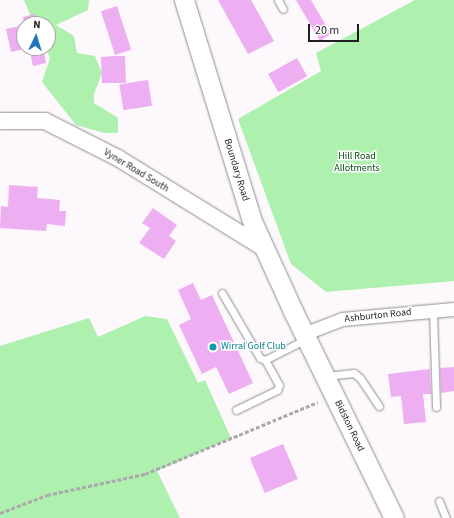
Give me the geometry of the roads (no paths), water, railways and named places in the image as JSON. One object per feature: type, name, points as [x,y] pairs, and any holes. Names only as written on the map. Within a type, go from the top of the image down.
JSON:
[{"type":"main road","name":"Boundary Road","points":[[184,0],[252,221],[305,336]]},
{"type":"main road","name":"Bidston Road","points":[[305,336],[394,518]]},
{"type":"street","name":"Vyner Road South","points":[[0,121],[45,121],[118,158],[264,248]]},
{"type":"street","name":"Ashburton Road","points":[[305,336],[342,319],[454,309]]},
{"type":"lane","points":[[278,0],[284,9]]},
{"type":"lane","points":[[222,293],[260,358],[265,360],[279,385],[277,390],[236,410]]},
{"type":"lane","points":[[433,311],[436,407]]},
{"type":"lane","points":[[265,360],[305,336]]},
{"type":"lane","points":[[324,376],[354,373],[360,378],[379,406]]},
{"type":"lane","points":[[439,501],[446,518]]},
{"type":"place","name":"Wirral Golf Club","points":[[213,347]]},
{"type":"park label","name":"Hill Road Allotments","points":[[357,162]]}]
